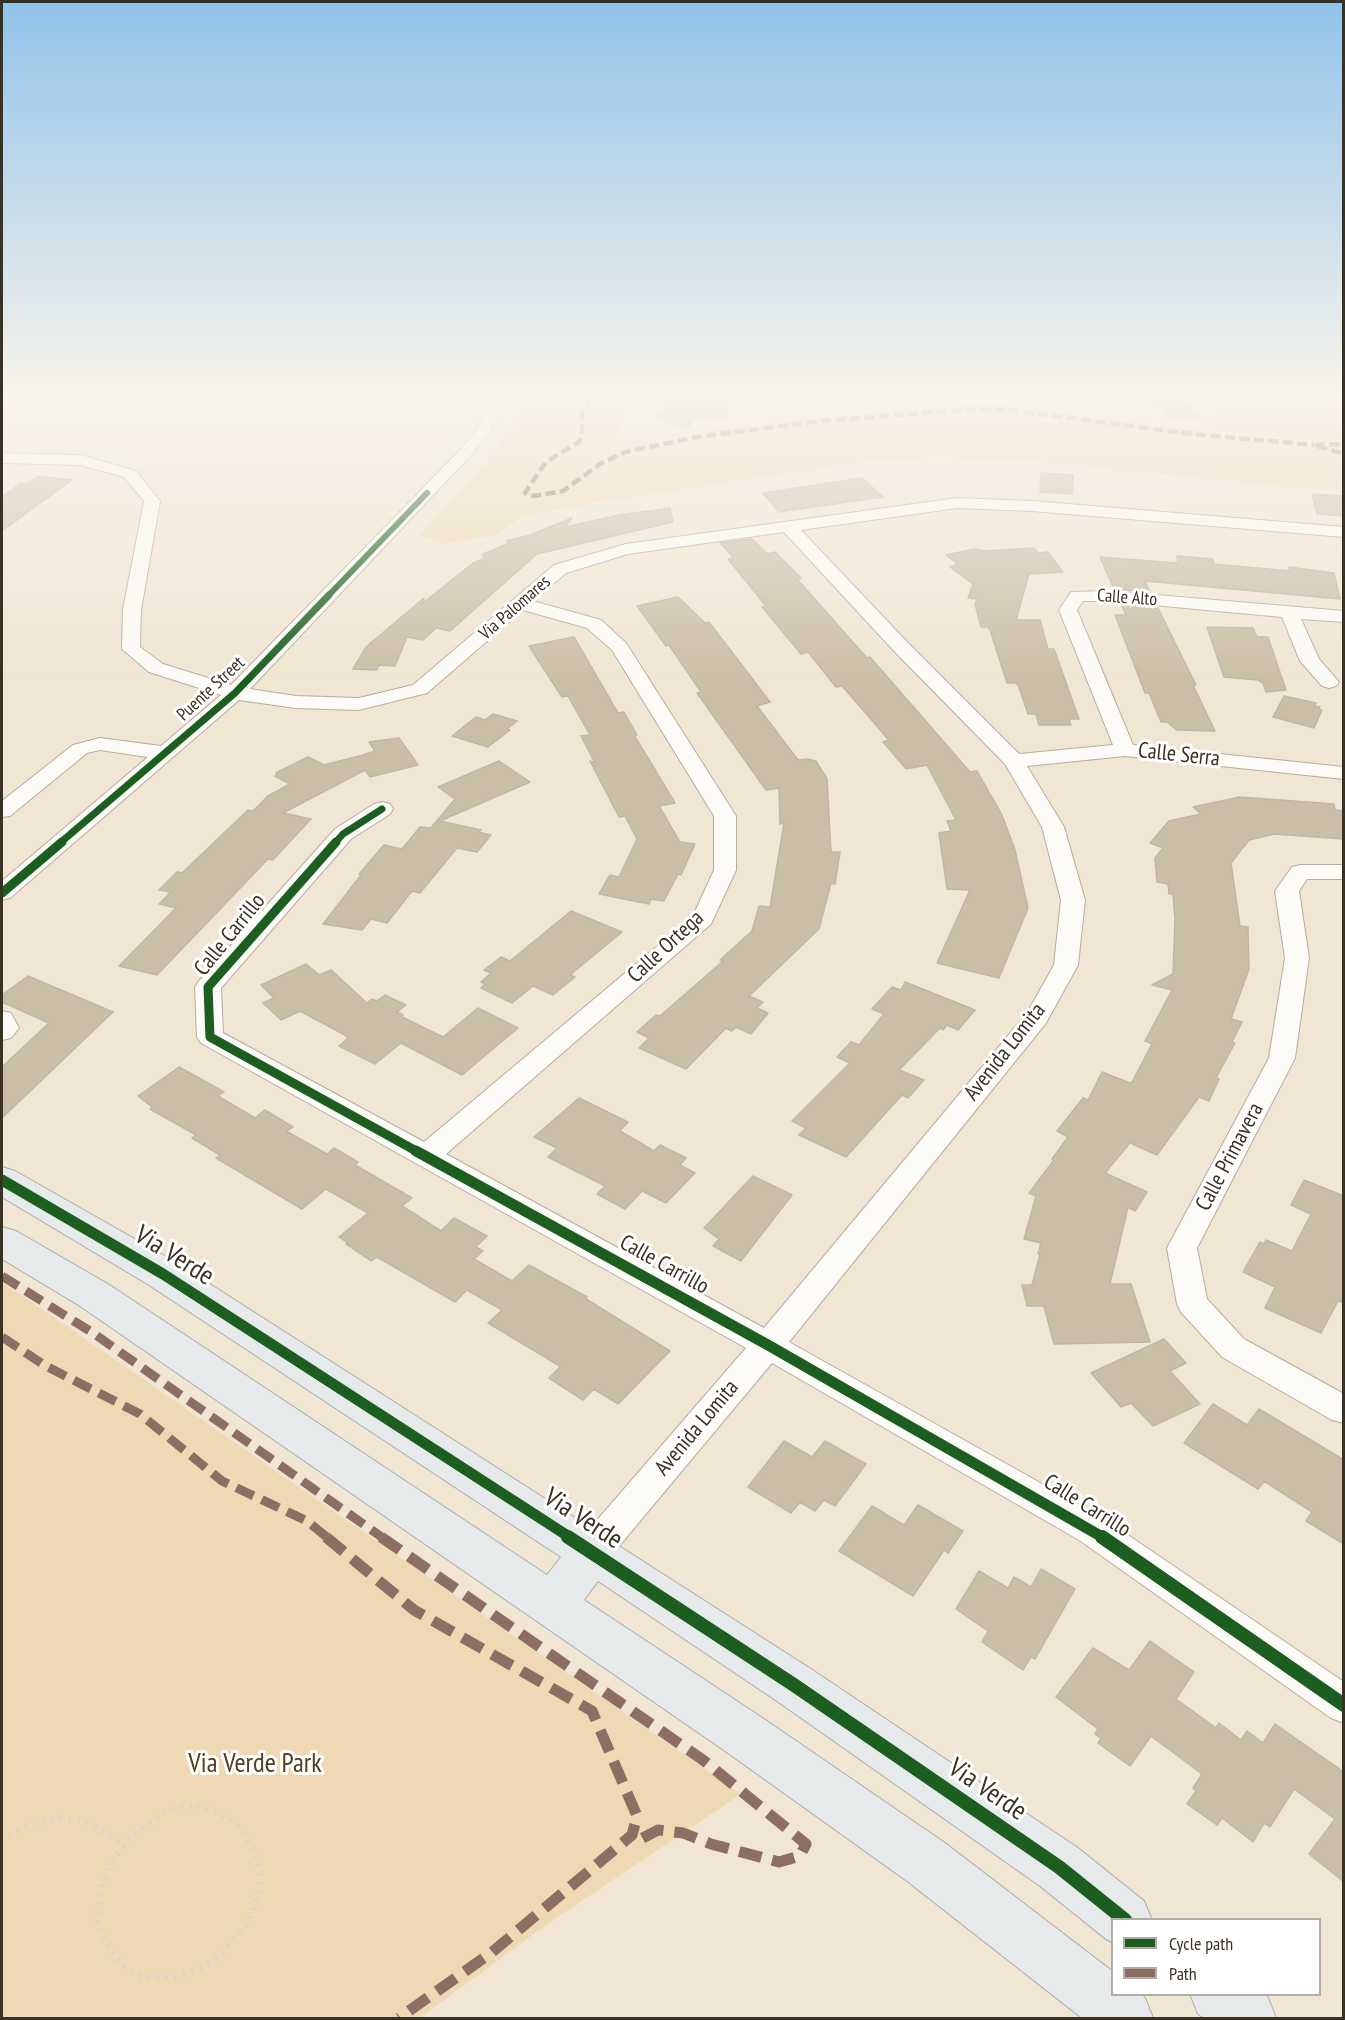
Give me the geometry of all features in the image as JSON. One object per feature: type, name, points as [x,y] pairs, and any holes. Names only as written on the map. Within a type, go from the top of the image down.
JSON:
[{"type":"main road","name":"Via Verde","points":[[2,1180],[163,1274],[794,1685],[1059,1867],[1123,1918]]},
{"type":"main road","points":[[2,1241],[94,1295],[553,1604],[926,1862],[1100,1996],[1125,2019]]},
{"type":"main road","points":[[553,1604],[592,1552]]},
{"type":"main road","points":[[1219,1996],[1248,2019]]},
{"type":"street","name":"Via Palomares","points":[[145,492],[152,501],[132,610],[131,649],[156,668],[235,693],[296,702],[359,704],[420,689],[560,570],[626,549],[957,503],[1032,506],[1344,532]]},
{"type":"street","name":"Puente Street","points":[[2,893],[235,693],[427,492]]},
{"type":"street","name":"Avenida Lomita","points":[[592,1552],[768,1345],[1037,1017],[1066,965],[1073,900],[1053,827],[1014,761],[901,647],[789,527]]},
{"type":"street","name":"Calle Alto","points":[[1125,750],[1068,610],[1077,596],[1110,596],[1344,617]]},
{"type":"street","name":"Calle Ortega","points":[[426,1156],[703,919],[725,870],[725,816],[619,647],[594,624],[522,604]]},
{"type":"street","points":[[1289,612],[1310,661],[1329,682]]},
{"type":"street","points":[[2,811],[81,749],[100,744],[165,753]]},
{"type":"street","name":"Calle Serra","points":[[1014,761],[1125,750],[1344,773]]},
{"type":"street","name":"Calle Carrillo","points":[[382,809],[343,834],[208,987],[210,1037],[768,1345],[1091,1529],[1344,1705]]},
{"type":"street","points":[[2,866],[24,873]]},
{"type":"street","name":"Calle Primavera","points":[[1344,872],[1300,872],[1287,891],[1298,958],[1282,1058],[1182,1248],[1192,1304],[1233,1347],[1344,1410]]},
{"type":"street","points":[[2,1019],[6,1028],[2,1032]]},
{"type":"path","points":[[197,1806],[214,1811],[239,1827],[258,1860],[261,1881],[247,1924],[218,1958],[197,1970],[173,1978],[138,1976],[116,1959],[106,1944],[97,1918],[102,1885],[116,1855],[124,1845],[144,1825],[167,1811],[180,1807],[197,1806]]},
{"type":"path","points":[[2,1842],[27,1826],[60,1818],[85,1821],[124,1845]]},
{"type":"green space","points":[[459,492],[662,492],[522,516],[496,535],[444,544],[419,535]]},
{"type":"green space","name":"Via Verde Park","points":[[2,1282],[741,1794],[543,1927],[420,2018],[2,2018]]},
{"type":"building","points":[[8,492],[55,492],[2,531],[2,497]]},
{"type":"building","points":[[878,492],[883,497],[779,512],[763,493]]},
{"type":"building","points":[[1044,492],[1072,492],[1072,494]]},
{"type":"building","points":[[1312,494],[1344,496],[1344,516],[1317,514]]},
{"type":"building","points":[[670,508],[673,522],[537,554],[450,631],[436,628],[423,640],[407,637],[395,666],[379,665],[377,670],[353,669],[366,647],[424,598],[422,604],[473,563],[484,559],[483,554],[510,543],[506,541],[530,535],[572,518],[565,527],[619,515]]},
{"type":"building","points":[[752,539],[767,554],[775,552],[801,578],[797,579],[867,658],[870,657],[970,772],[977,771],[1002,815],[1015,850],[1028,908],[999,978],[937,963],[970,890],[947,889],[939,833],[951,831],[947,821],[956,820],[927,765],[906,769],[883,742],[889,740],[842,686],[836,687],[808,652],[801,654],[762,607],[766,606],[728,559],[734,558],[720,543]]},
{"type":"building","points":[[1034,548],[1038,553],[1048,552],[1063,572],[1029,574],[1016,620],[1040,620],[1048,649],[1054,649],[1079,719],[1069,719],[1071,725],[1039,725],[1036,714],[1028,714],[1019,687],[1016,683],[1007,683],[990,630],[988,627],[981,627],[975,604],[977,599],[968,598],[973,584],[950,567],[958,564],[946,555],[974,549],[985,551]]},
{"type":"building","points":[[1177,556],[1213,559],[1214,564],[1290,571],[1289,567],[1334,573],[1340,599],[1145,581],[1150,592],[1114,589],[1100,557],[1176,563],[1178,562]]},
{"type":"building","points":[[678,597],[705,623],[709,622],[770,702],[757,706],[798,760],[816,761],[827,779],[831,852],[840,852],[835,884],[831,883],[819,929],[749,996],[763,1002],[757,1008],[768,1013],[751,1034],[736,1027],[732,1031],[726,1028],[686,1069],[639,1048],[649,1038],[637,1032],[656,1015],[660,1016],[723,961],[720,960],[752,931],[759,906],[770,907],[784,823],[780,824],[779,788],[766,790],[697,693],[701,692],[669,645],[666,646],[637,606]]},
{"type":"building","points":[[1121,604],[1158,608],[1196,685],[1193,685],[1215,731],[1177,730],[1167,722],[1161,722],[1149,693],[1145,693],[1115,615],[1126,615]]},
{"type":"building","points":[[1207,627],[1253,628],[1257,637],[1268,637],[1286,690],[1266,692],[1263,683],[1258,680],[1224,677]]},
{"type":"building","points":[[574,637],[618,713],[624,712],[637,735],[634,735],[675,803],[659,806],[680,842],[695,844],[681,875],[678,874],[664,901],[651,899],[649,904],[599,894],[610,875],[619,877],[637,839],[625,816],[619,817],[590,761],[595,763],[581,736],[590,735],[568,696],[562,697],[529,646]]},
{"type":"building","points":[[1284,696],[1316,703],[1314,706],[1320,707],[1319,710],[1322,710],[1314,728],[1273,717]]},
{"type":"building","points":[[493,714],[517,721],[507,729],[510,730],[488,747],[452,736],[476,717],[485,720]]},
{"type":"building","points":[[399,738],[418,765],[370,777],[365,770],[283,813],[311,819],[273,860],[268,859],[157,975],[119,966],[176,908],[159,904],[171,892],[159,890],[177,872],[182,873],[248,810],[253,811],[268,796],[290,784],[275,776],[276,773],[308,757],[324,765],[375,751],[369,742]]},
{"type":"building","points":[[499,761],[530,782],[440,821],[481,830],[478,832],[491,835],[477,852],[457,848],[420,893],[412,891],[387,923],[371,919],[362,930],[323,924],[361,875],[359,874],[384,845],[402,849],[420,827],[431,828],[455,799],[438,787]]},
{"type":"building","points":[[1240,797],[1334,804],[1335,810],[1344,811],[1344,839],[1274,834],[1249,840],[1231,863],[1240,926],[1248,927],[1249,969],[1231,1019],[1242,1022],[1232,1042],[1235,1043],[1216,1078],[1219,1079],[1209,1101],[1199,1097],[1157,1155],[1130,1143],[1105,1173],[1147,1192],[1135,1211],[1128,1207],[1110,1284],[1131,1284],[1150,1342],[1054,1344],[1044,1306],[1027,1306],[1022,1285],[1032,1285],[1041,1243],[1024,1239],[1036,1196],[1029,1193],[1068,1137],[1057,1131],[1083,1098],[1088,1100],[1102,1072],[1132,1082],[1152,1044],[1145,1041],[1172,990],[1152,985],[1173,974],[1175,920],[1173,894],[1169,894],[1168,884],[1157,882],[1155,858],[1163,848],[1150,843],[1169,821],[1201,814],[1193,807]]},
{"type":"building","points":[[571,911],[622,932],[570,975],[575,977],[553,995],[533,986],[512,1003],[481,988],[485,984],[481,982],[491,973],[484,970],[501,957],[510,961]]},
{"type":"building","points":[[306,964],[319,975],[331,970],[367,1003],[372,999],[377,1001],[385,995],[406,1005],[397,1012],[403,1015],[402,1017],[443,1037],[478,1008],[518,1028],[462,1075],[401,1043],[375,1064],[339,1046],[348,1038],[343,1034],[300,1011],[281,1020],[263,1003],[274,998],[261,985]]},
{"type":"building","points":[[28,976],[113,1012],[2,1118],[2,1067],[49,1023],[2,1002],[2,995]]},
{"type":"building","points":[[905,982],[975,1010],[958,1030],[947,1025],[943,1030],[940,1028],[899,1070],[924,1080],[908,1098],[902,1095],[846,1157],[799,1135],[806,1128],[792,1121],[850,1063],[837,1057],[851,1042],[859,1045],[884,1014],[872,1009],[892,987],[901,990]]},
{"type":"building","points":[[179,1067],[224,1092],[218,1096],[255,1118],[265,1110],[293,1127],[286,1131],[327,1154],[334,1148],[358,1162],[355,1165],[412,1198],[402,1206],[441,1231],[454,1218],[487,1236],[476,1247],[483,1251],[474,1259],[512,1281],[529,1265],[587,1297],[586,1299],[670,1351],[618,1404],[594,1389],[583,1400],[549,1378],[560,1367],[558,1365],[488,1323],[502,1310],[467,1290],[455,1302],[377,1257],[371,1261],[346,1244],[348,1243],[339,1237],[368,1213],[326,1189],[302,1209],[216,1158],[220,1155],[192,1138],[196,1135],[150,1109],[152,1107],[138,1096]]},
{"type":"building","points":[[579,1098],[628,1122],[620,1131],[654,1151],[660,1145],[686,1158],[680,1165],[695,1173],[666,1203],[642,1191],[625,1209],[597,1194],[605,1186],[548,1157],[557,1148],[534,1137]]},
{"type":"building","points":[[753,1176],[792,1195],[741,1261],[713,1246],[719,1239],[704,1228]]},
{"type":"building","points":[[1304,1180],[1344,1196],[1344,1303],[1338,1301],[1321,1333],[1265,1308],[1275,1287],[1243,1272],[1260,1242],[1264,1244],[1266,1240],[1292,1251],[1311,1214],[1291,1205]]},
{"type":"building","points":[[1164,1339],[1186,1363],[1170,1371],[1200,1404],[1153,1426],[1131,1403],[1121,1407],[1091,1373]]},
{"type":"building","points":[[1213,1404],[1247,1425],[1259,1409],[1344,1460],[1344,1544],[1306,1521],[1312,1512],[1264,1481],[1258,1489],[1184,1443]]},
{"type":"building","points":[[784,1441],[812,1457],[825,1441],[866,1464],[835,1506],[824,1500],[815,1511],[800,1502],[791,1513],[748,1487]]},
{"type":"building","points":[[918,1505],[963,1531],[948,1553],[944,1550],[913,1596],[839,1551],[872,1506],[904,1525]]},
{"type":"building","points":[[1041,1569],[1075,1589],[1035,1659],[1031,1657],[1023,1670],[982,1642],[988,1631],[956,1609],[979,1571],[1008,1588],[1014,1577],[1031,1587]]},
{"type":"building","points":[[1150,1641],[1194,1672],[1176,1699],[1216,1728],[1219,1723],[1241,1740],[1247,1731],[1263,1743],[1275,1724],[1344,1772],[1344,1882],[1309,1854],[1335,1819],[1294,1789],[1270,1827],[1264,1823],[1253,1842],[1222,1818],[1217,1825],[1187,1804],[1196,1791],[1193,1788],[1202,1774],[1151,1736],[1130,1766],[1098,1743],[1101,1738],[1095,1734],[1098,1729],[1056,1697],[1093,1648],[1129,1670]]},
{"type":"marked path","points":[[525,492],[534,496],[556,492]]},
{"type":"marked path","points":[[2,1276],[93,1333],[335,1505],[703,1760],[806,1844],[800,1856],[779,1862],[711,1844],[683,1833],[658,1830],[641,1839],[632,1835]]},
{"type":"marked path","points":[[2,1337],[44,1365],[140,1414],[222,1481],[307,1521],[414,1610],[592,1711],[637,1816],[632,1835],[491,1953],[399,2018]]},
{"type":"cycle path","points":[[2,893],[235,693],[427,493]]},
{"type":"cycle path","points":[[382,809],[343,834],[208,987],[210,1037],[768,1345],[1091,1529],[1344,1705]]},
{"type":"cycle path","points":[[2,1180],[163,1274],[794,1685],[1059,1867],[1123,1918]]}]
